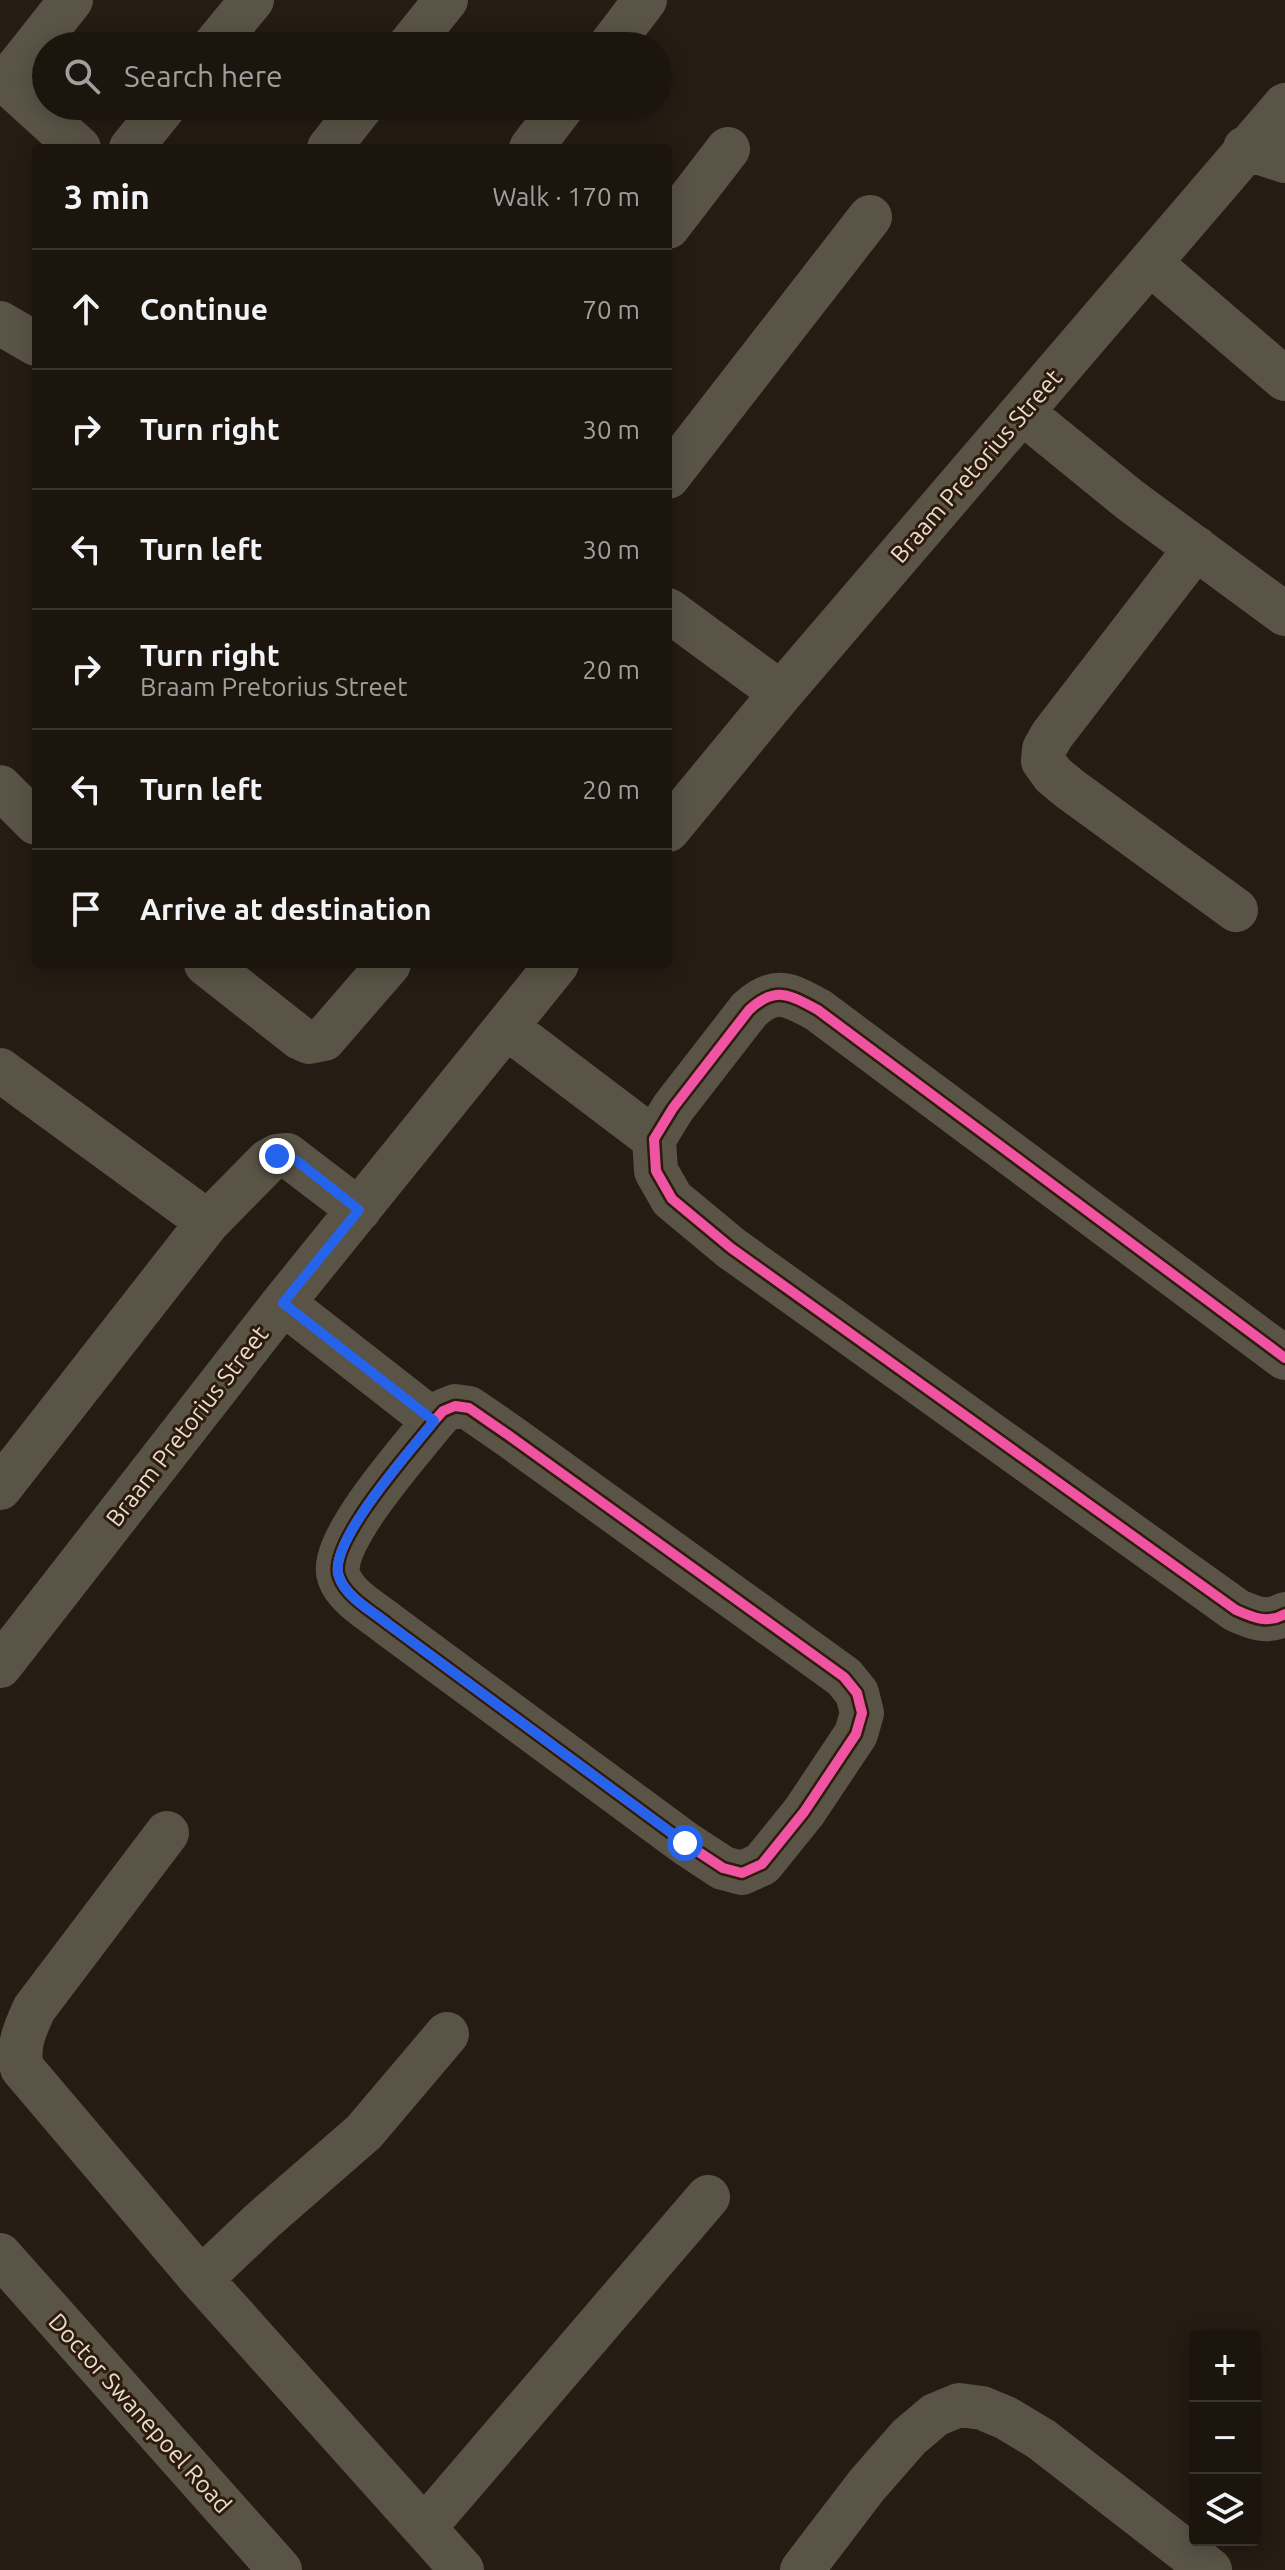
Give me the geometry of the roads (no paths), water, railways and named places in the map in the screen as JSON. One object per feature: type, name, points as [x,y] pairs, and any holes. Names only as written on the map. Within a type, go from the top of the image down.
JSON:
[{"type":"street","points":[[43,32],[71,0]]},
{"type":"street","points":[[226,32],[252,0]]},
{"type":"street","points":[[420,32],[446,0]]},
{"type":"street","points":[[621,32],[645,0]]},
{"type":"street","points":[[32,45],[3,79],[32,105]]},
{"type":"street","name":"Braam Pretorius Street","points":[[672,825],[781,693],[1150,263],[1265,155],[1285,105]]},
{"type":"street","points":[[48,120],[75,144]]},
{"type":"street","points":[[134,144],[154,120]]},
{"type":"street","points":[[332,144],[351,120]]},
{"type":"street","points":[[534,144],[552,120]]},
{"type":"street","points":[[672,222],[728,149]]},
{"type":"street","points":[[672,472],[870,217]]},
{"type":"street","points":[[1150,263],[1285,379]]},
{"type":"street","points":[[0,323],[32,342]]},
{"type":"street","points":[[1022,412],[1130,500],[1285,614]]},
{"type":"street","points":[[1196,548],[1052,735],[1044,749],[1043,761],[1053,775],[1070,789],[1236,910]]},
{"type":"street","points":[[672,613],[781,693]]},
{"type":"street","points":[[0,787],[32,819]]},
{"type":"street","points":[[211,968],[309,1042],[324,1039],[386,968]]},
{"type":"street","name":"Braam Pretorius Street","points":[[0,1666],[283,1303],[554,968]]},
{"type":"street","points":[[1285,1358],[818,1010],[780,993],[763,998],[749,1010],[673,1108],[654,1139],[656,1171],[672,1199],[731,1248],[1236,1610],[1257,1619],[1271,1620],[1285,1614]]},
{"type":"street","points":[[506,1027],[654,1139]]},
{"type":"street","points":[[0,1070],[208,1222]]},
{"type":"street","points":[[0,1488],[208,1222],[256,1172],[277,1156],[287,1155],[359,1210]]},
{"type":"street","points":[[283,1303],[434,1421]]},
{"type":"street","points":[[455,1406],[469,1408],[844,1677],[857,1693],[862,1713],[856,1734],[804,1812],[762,1864],[742,1873],[723,1868],[685,1843],[388,1624],[342,1585],[337,1564],[342,1546],[354,1524],[434,1421],[443,1411],[455,1406]]},
{"type":"street","points":[[167,1833],[34,2009],[19,2054],[28,2078],[201,2279],[462,2570]]},
{"type":"street","points":[[201,2279],[364,2132],[447,2034]]},
{"type":"street","points":[[425,2527],[708,2197]]},
{"type":"street","name":"Doctor Swanepoel Road","points":[[0,2255],[280,2570]]},
{"type":"street","points":[[802,2570],[867,2485],[909,2437],[935,2415],[959,2405],[982,2408],[1041,2439],[1210,2570]]}]
